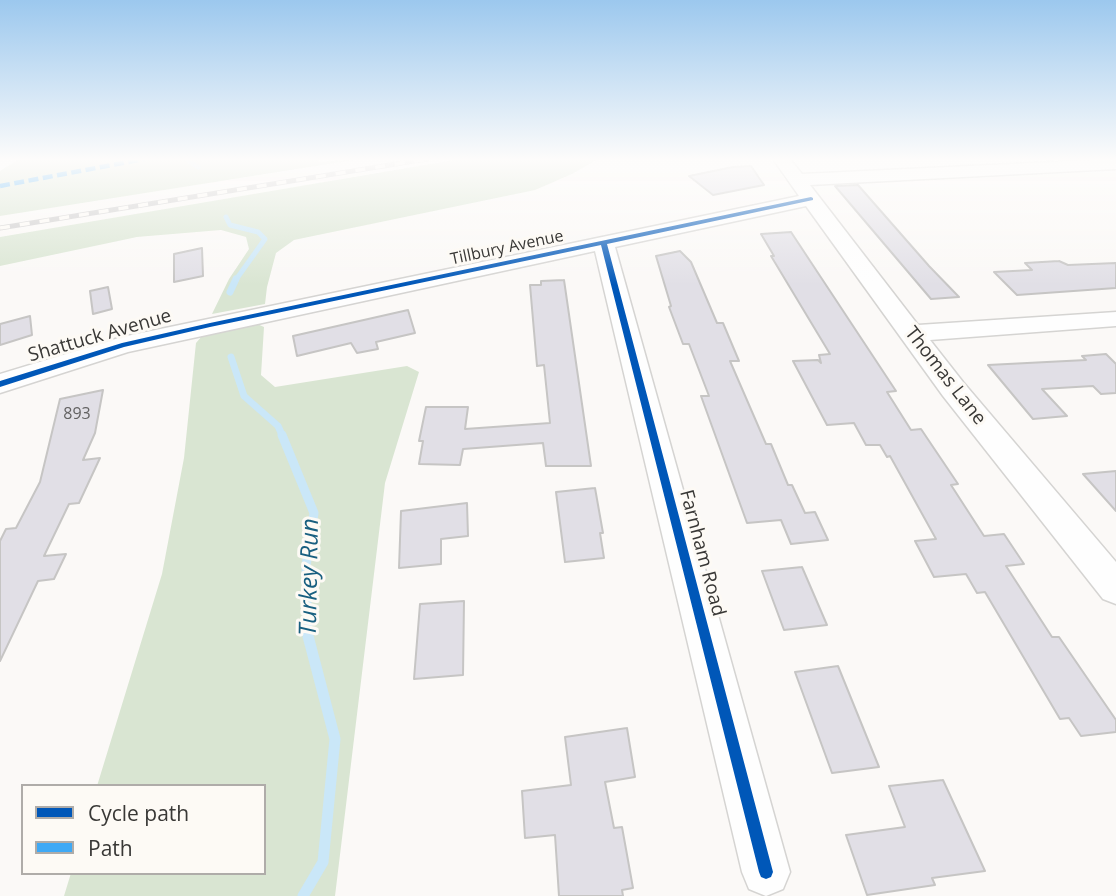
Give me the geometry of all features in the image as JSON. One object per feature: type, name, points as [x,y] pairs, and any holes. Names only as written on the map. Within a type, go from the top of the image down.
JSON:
[{"type":"street","name":"Tillbury Avenue","points":[[209,325],[603,242],[729,201]]},
{"type":"street","name":"Thomas Lane","points":[[812,201],[911,332],[1116,588]]},
{"type":"street","name":"Farnham Road","points":[[603,242],[766,872]]},
{"type":"street","points":[[911,332],[1116,319]]},
{"type":"street","name":"Shattuck Avenue","points":[[0,384],[122,345],[209,325]]},
{"type":"green space","points":[[0,201],[96,201],[0,216]]},
{"type":"green space","points":[[213,201],[483,201],[294,240],[276,253],[265,304],[212,314],[229,279],[249,249],[246,237],[221,230],[137,237],[0,266],[0,237]]},
{"type":"green space","points":[[253,322],[264,327],[261,375],[275,387],[407,366],[419,372],[385,483],[335,896],[64,896],[70,875],[266,875],[266,784],[98,784],[162,574],[184,458],[196,343],[207,330]]},
{"type":"building","points":[[848,201],[872,201],[959,297],[931,299]]},
{"type":"building","points":[[791,232],[896,391],[887,392],[911,430],[921,429],[958,484],[951,485],[984,536],[1004,534],[1024,564],[1006,566],[1052,637],[1059,637],[1116,720],[1116,732],[1081,736],[1069,718],[1060,719],[985,592],[977,593],[966,574],[934,577],[915,541],[936,539],[890,456],[887,457],[880,445],[866,445],[854,423],[827,425],[793,361],[818,360],[821,363],[819,355],[830,354],[771,256],[774,256],[761,234]]},
{"type":"building","points":[[202,248],[203,276],[174,282],[174,254]]},
{"type":"building","points":[[680,251],[691,262],[717,323],[723,323],[739,361],[730,361],[766,444],[771,444],[788,485],[792,485],[805,513],[815,512],[828,540],[791,544],[781,520],[747,523],[701,396],[709,396],[689,344],[683,344],[669,307],[671,306],[656,256]]},
{"type":"building","points":[[1059,261],[1068,265],[1116,263],[1116,288],[1017,295],[994,272],[1032,270],[1025,263]]},
{"type":"building","points":[[564,280],[591,466],[546,466],[543,443],[463,449],[460,465],[419,464],[423,441],[419,441],[426,407],[468,407],[465,429],[550,423],[544,365],[537,366],[530,285],[541,285],[541,281]]},
{"type":"building","points":[[108,287],[112,309],[93,314],[90,291]]},
{"type":"building","points":[[408,310],[415,333],[376,342],[378,349],[357,353],[351,343],[297,356],[293,336]]},
{"type":"building","points":[[30,316],[32,335],[0,345],[0,324]]},
{"type":"building","points":[[1106,354],[1116,364],[1116,393],[1101,394],[1093,386],[1042,389],[1067,416],[1033,419],[988,365],[1086,360],[1082,356]]},
{"type":"building","points":[[103,390],[95,433],[83,460],[100,458],[79,503],[69,504],[44,556],[66,554],[54,579],[38,581],[0,661],[0,541],[6,529],[16,528],[40,482],[60,399]]},
{"type":"building","points":[[1116,471],[1116,511],[1083,474]]},
{"type":"building","points":[[595,488],[603,533],[600,533],[604,558],[565,562],[556,492]]},
{"type":"building","points":[[467,503],[468,536],[441,539],[441,564],[399,568],[401,511]]},
{"type":"building","points":[[802,567],[827,625],[784,630],[762,571]]},
{"type":"building","points":[[464,601],[463,675],[414,679],[420,604]]},
{"type":"building","points":[[838,666],[879,767],[832,773],[795,672]]},
{"type":"building","points":[[627,728],[635,777],[605,782],[614,828],[622,827],[633,888],[622,890],[623,896],[559,896],[555,835],[525,838],[522,791],[571,785],[565,737]]},
{"type":"building","points":[[943,780],[985,871],[932,878],[935,885],[867,895],[846,835],[905,827],[889,786]]},
{"type":"waterway","name":"Turkey Run","points":[[226,217],[230,225],[258,232],[265,239],[235,281]]},
{"type":"waterway","name":"Turkey Run","points":[[230,292],[235,281]]},
{"type":"waterway","name":"Turkey Run","points":[[231,357],[244,396],[278,426],[283,437]]},
{"type":"waterway","name":"Turkey Run","points":[[282,435],[314,513],[306,566],[308,638]]},
{"type":"waterway","name":"Turkey Run","points":[[303,896],[323,862],[335,739],[308,636]]},
{"type":"railway","points":[[0,228],[168,201]]},
{"type":"cycle path","points":[[0,384],[122,345],[802,201]]},
{"type":"cycle path","points":[[603,242],[766,872]]}]
